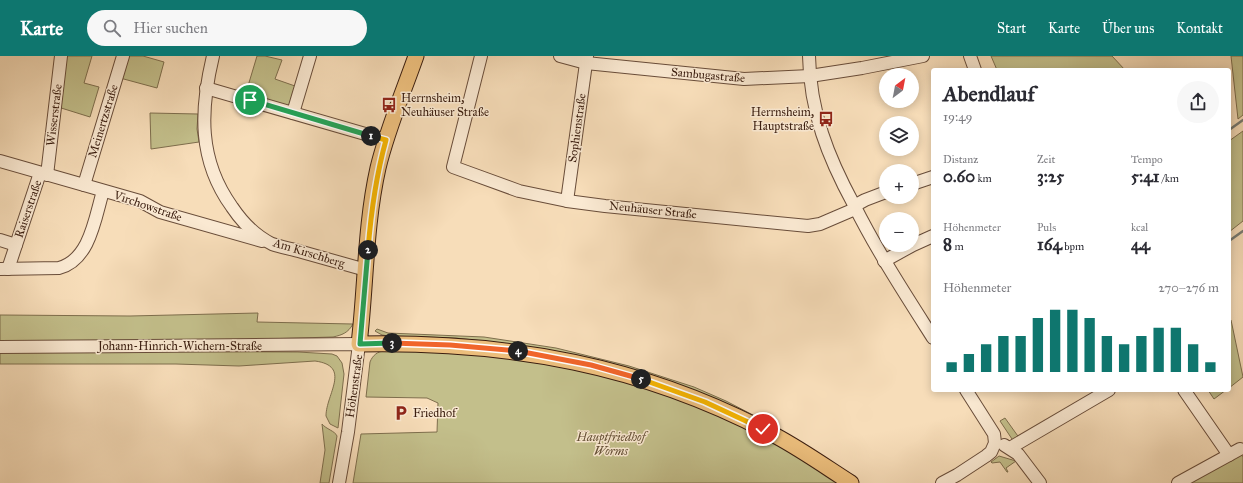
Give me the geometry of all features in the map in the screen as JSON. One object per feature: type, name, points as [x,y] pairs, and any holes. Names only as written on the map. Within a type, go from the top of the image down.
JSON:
[{"type":"main road","name":"Höhenstraße","points":[[360,344],[372,204],[378,169],[386,140],[416,56]]},
{"type":"main road","points":[[360,344],[444,345],[502,350],[555,357],[628,375],[687,395],[749,422],[790,444],[851,483]]},
{"type":"street","name":"Wisserstraße","points":[[44,174],[61,56]]},
{"type":"street","name":"Meinertzstraße","points":[[84,185],[123,56]]},
{"type":"street","name":"Am Kirschberg","points":[[213,56],[206,88],[204,131],[208,159],[213,173],[229,203],[237,214],[255,232],[273,244],[366,270]]},
{"type":"street","points":[[293,113],[310,56]]},
{"type":"street","name":"Neuhäuser Straße","points":[[481,56],[452,167],[519,191],[567,201],[598,205],[808,226],[820,224],[855,208],[870,198],[879,195]]},
{"type":"street","name":"Sambugastraße","points":[[560,56],[744,79],[810,76],[923,56]]},
{"type":"street","points":[[809,56],[810,76],[819,123],[836,171],[884,260],[929,322]]},
{"type":"street","points":[[970,56],[974,68]]},
{"type":"street","name":"Sophienstraße","points":[[567,201],[586,59]]},
{"type":"street","points":[[206,88],[386,140]]},
{"type":"street","name":"Virchowstraße","points":[[0,161],[140,201],[160,212],[273,244]]},
{"type":"street","name":"Raiserstraße","points":[[44,174],[16,245],[4,269],[59,268],[76,259],[86,246],[103,191]]},
{"type":"street","points":[[919,182],[931,178]]},
{"type":"street","points":[[884,260],[931,237]]},
{"type":"street","name":"Raiserstraße","points":[[0,240],[16,245]]},
{"type":"street","name":"Johann-Hinrich-Wichern-Straße","points":[[0,346],[360,344]]},
{"type":"street","name":"Höhenstraße","points":[[339,483],[360,344]]},
{"type":"street","points":[[942,483],[953,479],[986,456],[991,452],[995,443],[994,434],[967,392]]},
{"type":"street","points":[[1010,448],[1106,392]]},
{"type":"street","points":[[1178,483],[1234,452],[1186,392]]},
{"type":"street","points":[[995,443],[1010,448],[1022,458],[1040,483]]},
{"type":"green space","points":[[64,56],[92,56],[84,83],[99,87],[90,117],[58,107]]},
{"type":"green space","points":[[127,56],[143,56],[164,62],[157,88],[120,78]]},
{"type":"green space","points":[[257,56],[265,56],[282,60],[275,79],[295,86],[289,105],[285,107],[245,96]]},
{"type":"green space","points":[[991,56],[1112,56],[1123,68],[996,68]]},
{"type":"green space","points":[[1231,56],[1243,56],[1243,115],[1238,119]]},
{"type":"green space","points":[[150,113],[198,114],[197,129],[199,142],[151,149]]},
{"type":"green space","points":[[1243,131],[1243,221],[1231,230],[1231,140]]},
{"type":"green space","points":[[258,313],[257,322],[353,324],[349,330],[333,337],[229,340],[0,341],[0,315],[130,316]]},
{"type":"green space","points":[[1231,320],[1243,377],[1231,386]]},
{"type":"green space","points":[[377,329],[388,333],[484,337],[556,348],[629,366],[694,387],[726,401],[776,427],[832,462],[767,426],[509,344],[456,338],[389,336],[382,335],[375,331]]},
{"type":"green space","name":"Hauptfriedhof Worms","points":[[403,350],[507,357],[616,376],[742,424],[842,483],[353,483],[361,434],[437,432],[438,403],[427,398],[366,397],[370,362],[373,357],[384,351]]},
{"type":"green space","points":[[0,351],[298,352],[332,354],[337,356],[342,363],[344,374],[338,428],[330,424],[326,416],[335,375],[332,369],[326,364],[315,361],[239,366],[176,364],[0,364]]},
{"type":"green space","points":[[1209,392],[1223,392],[1214,399]]},
{"type":"green space","points":[[1005,418],[1020,439],[1014,442],[1000,421]]},
{"type":"green space","points":[[322,424],[337,436],[329,483],[320,483],[325,450]]},
{"type":"green space","points":[[1240,452],[1243,457],[1243,483],[1184,483]]},
{"type":"green space","points":[[999,456],[1016,461],[1006,468],[1008,472],[1000,462],[991,462]]},
{"type":"waterway","points":[[1231,129],[1243,120]]},
{"type":"waterway","points":[[1231,240],[1243,231]]},
{"type":"place","name":"Herrnsheim, Neuhäuser Straße","points":[[389,105]]},
{"type":"place","name":"Herrnsheim, Hauptstraße","points":[[826,119]]},
{"type":"place","name":"Friedhof","points":[[401,413]]},
{"type":"route","points":[[250,100],[386,140],[378,169],[371,216],[360,344],[433,344],[475,347],[555,357],[646,380],[705,402],[763,429]]}]
